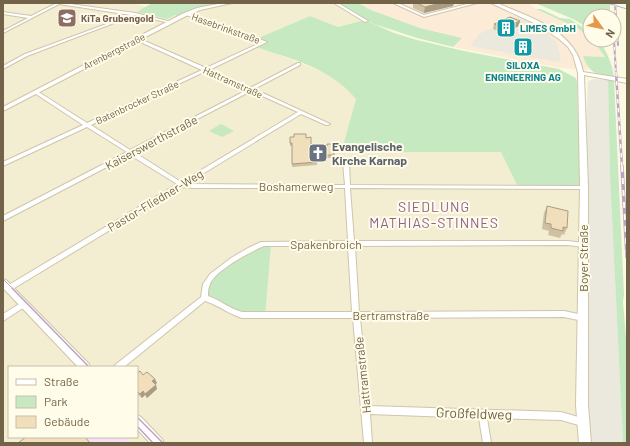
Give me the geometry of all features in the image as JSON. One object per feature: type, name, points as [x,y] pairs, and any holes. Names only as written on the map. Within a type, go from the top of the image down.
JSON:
[{"type":"street","points":[[56,3],[135,14],[170,22]]},
{"type":"street","points":[[3,32],[59,3]]},
{"type":"street","name":"Arenbergstraße","points":[[3,109],[187,14],[204,8],[230,3]]},
{"type":"street","points":[[336,3],[366,21]]},
{"type":"street","points":[[396,3],[424,16],[474,3]]},
{"type":"street","name":"Boyer Straße","points":[[493,3],[549,30],[560,37],[572,49],[577,57],[581,73],[584,187],[582,422],[585,443]]},
{"type":"street","points":[[3,13],[31,17]]},
{"type":"street","points":[[3,67],[26,55],[135,14]]},
{"type":"street","name":"Hasebrinkstraße","points":[[187,14],[265,42]]},
{"type":"street","name":"Hattramstraße","points":[[137,39],[328,124]]},
{"type":"street","name":"Batenbrocker Straße","points":[[3,164],[265,42]]},
{"type":"street","name":"Kaiserswerthstraße","points":[[3,220],[299,64]]},
{"type":"street","points":[[581,73],[627,81]]},
{"type":"street","points":[[35,92],[182,184]]},
{"type":"street","name":"Pastor-Fliedner-Weg","points":[[6,285],[182,184],[302,112]]},
{"type":"street","points":[[3,156],[9,161]]},
{"type":"street","name":"Hattramstraße","points":[[346,163],[356,315],[368,443]]},
{"type":"street","name":"Boshamerweg","points":[[182,184],[584,187]]},
{"type":"street","name":"Spakenbroich","points":[[204,298],[209,280],[253,247],[263,244],[568,243],[583,246]]},
{"type":"street","points":[[6,285],[84,366]]},
{"type":"street","points":[[119,366],[204,298]]},
{"type":"street","name":"Bertramstraße","points":[[204,298],[213,300],[231,313],[242,316],[564,314],[583,318]]},
{"type":"street","points":[[3,318],[24,304]]},
{"type":"street","name":"Großfeldweg","points":[[365,410],[561,416],[582,422]]},
{"type":"street","points":[[482,413],[487,443]]},
{"type":"street","points":[[138,422],[158,443]]},
{"type":"shaded area","points":[[3,3],[132,3],[147,7],[138,12],[167,19],[175,15],[231,3],[335,3],[365,20],[338,27],[310,16],[256,39],[265,43],[257,46],[326,73],[345,86],[356,99],[344,142],[345,152],[502,152],[518,187],[584,187],[585,443],[3,443]]},
{"type":"shaded area","points":[[358,3],[528,3],[536,9],[582,31],[582,48],[599,48],[605,57],[583,56],[589,70],[560,68],[457,48],[453,47],[462,38],[420,28],[371,10]]},
{"type":"shaded area","points":[[518,17],[545,31],[557,43],[561,60],[557,62],[470,46],[479,34]]},
{"type":"shaded area","points":[[594,79],[608,80],[610,177],[623,443],[585,443],[584,187],[588,81]]},
{"type":"shaded area","points":[[26,438],[126,438],[131,443],[19,443]]},
{"type":"green space","points":[[152,3],[230,3],[199,9],[181,17],[175,15],[167,19],[137,12]]},
{"type":"green space","points":[[336,3],[358,3],[371,10],[420,28],[462,38],[453,47],[417,38],[374,24]]},
{"type":"green space","points":[[535,3],[610,3],[610,8],[582,8],[582,24]]},
{"type":"green space","points":[[536,9],[541,9],[560,18],[570,19],[582,27],[582,31]]},
{"type":"green space","points":[[310,16],[338,27],[365,20],[394,33],[417,40],[464,51],[559,69],[576,78],[578,125],[584,187],[518,187],[501,152],[345,152],[344,142],[356,99],[346,88],[323,72],[297,61],[256,47],[266,43],[256,39]]},
{"type":"green space","points":[[599,48],[604,48],[612,67],[614,77],[598,74],[591,70],[583,56],[605,57]]},
{"type":"green space","points":[[608,80],[614,80],[624,295],[623,301],[627,351],[627,443],[623,443],[610,177]]},
{"type":"green space","points":[[221,124],[234,131],[222,137],[209,131]]},
{"type":"green space","points":[[271,244],[265,316],[242,315],[204,298],[209,280],[245,252]]},
{"type":"building","points":[[417,3],[440,3],[425,7]]},
{"type":"building","points":[[510,17],[520,21],[504,28],[494,24]]},
{"type":"building","points":[[294,134],[306,134],[306,138],[311,137],[311,146],[327,146],[327,144],[333,144],[334,155],[317,155],[317,162],[292,164],[292,143],[290,143],[290,137],[294,137]]},
{"type":"building","points":[[547,206],[568,211],[567,228],[563,227],[563,231],[551,228],[551,224],[545,223]]},
{"type":"building","points":[[140,371],[143,375],[147,372],[155,379],[152,381],[156,385],[145,394],[143,391],[140,394],[138,392],[138,372]]},
{"type":"building","points":[[25,438],[86,438],[90,443],[18,443]]},
{"type":"waterway","points":[[607,3],[627,9]]},
{"type":"tram line","points":[[3,279],[12,288]]},
{"type":"tram line","points":[[12,288],[88,366]]},
{"type":"tram line","points":[[138,418],[163,443]]},
{"type":"tram line","points":[[138,427],[153,443]]},
{"type":"railway","points":[[615,3],[615,8]]},
{"type":"railway","points":[[614,48],[616,73]]},
{"type":"railway","points":[[616,72],[622,167]]},
{"type":"railway","points":[[622,166],[627,257]]},
{"type":"place","name":"KiTa Grubengold","points":[[67,18]]},
{"type":"place","name":"LIMES GmbH","points":[[506,28]]},
{"type":"place","name":"SILOXA ENGINEERING AG","points":[[523,47]]},
{"type":"place","name":"Evangelische Kirche Karnap","points":[[318,153]]},
{"type":"district","name":"SIEDLUNG MATHIAS-STINNES","points":[[434,214]]}]
